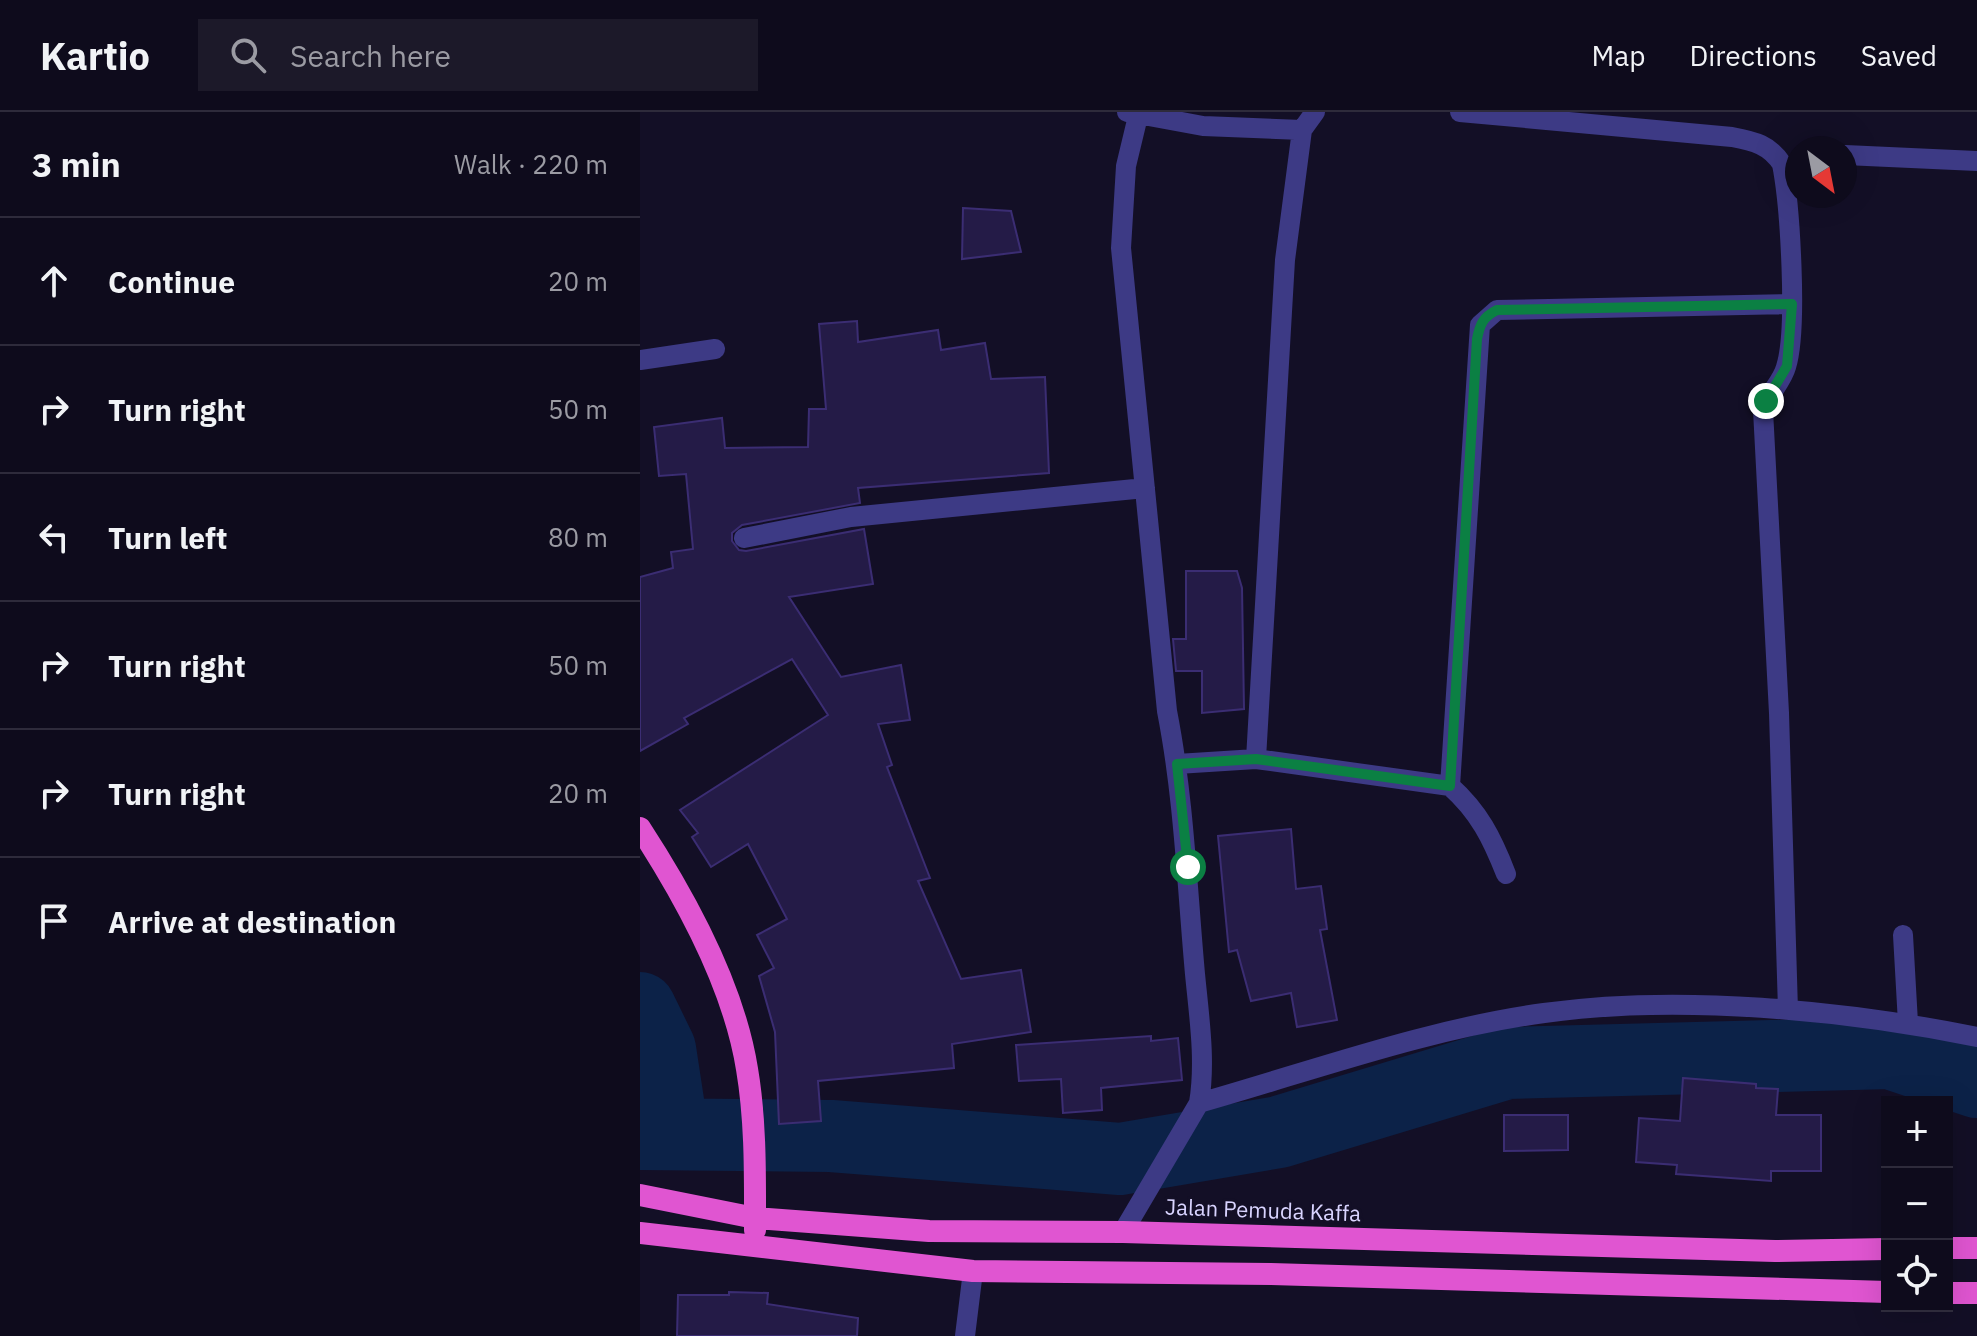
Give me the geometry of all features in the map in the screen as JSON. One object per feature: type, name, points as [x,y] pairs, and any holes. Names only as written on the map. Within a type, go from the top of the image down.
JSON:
[{"type":"highway","points":[[640,828],[664,865],[716,965],[747,1068],[756,1191],[755,1247]]},
{"type":"highway","name":"Jalan Pemuda Kaffa","points":[[640,1195],[755,1218],[929,1231],[1123,1232],[1775,1251],[1881,1249]]},
{"type":"highway","points":[[640,1233],[973,1271],[1271,1274],[1881,1292]]},
{"type":"highway","points":[[1953,1248],[1977,1248]]},
{"type":"highway","points":[[1772,1289],[1775,1251]]},
{"type":"highway","points":[[1953,1293],[1977,1293]]},
{"type":"street","points":[[1123,1232],[1195,1111],[1199,1004],[1177,764],[1167,711],[1121,248],[1126,166],[1135,112],[1203,126],[1302,130]]},
{"type":"street","points":[[1256,759],[1285,260],[1302,130],[1315,112]]},
{"type":"street","points":[[1460,112],[1732,137],[1785,152]]},
{"type":"street","points":[[1775,152],[1785,177],[1792,304],[1787,366],[1763,410],[1779,713],[1788,1010]]},
{"type":"street","points":[[1857,156],[1977,161]]},
{"type":"street","points":[[1450,786],[1480,325],[1497,310],[1792,304]]},
{"type":"street","points":[[640,360],[715,349]]},
{"type":"street","points":[[744,538],[867,515],[1145,488]]},
{"type":"street","points":[[1177,764],[1256,759],[1450,786],[1472,806],[1487,827],[1506,874]]},
{"type":"street","points":[[1903,935],[1908,1023]]},
{"type":"street","points":[[1195,1111],[1442,1034],[1543,1013],[1627,1006],[1788,1010],[1908,1023],[1977,1037]]},
{"type":"street","points":[[965,1336],[973,1271]]},
{"type":"building","points":[[963,208],[1011,211],[1021,252],[962,259]]},
{"type":"building","points":[[857,321],[858,342],[938,330],[941,350],[985,343],[991,379],[1045,377],[1049,473],[858,488],[860,503],[742,525],[732,533],[732,541],[739,550],[746,551],[864,529],[873,584],[789,597],[841,677],[901,665],[910,720],[878,724],[892,765],[887,767],[930,878],[918,881],[961,979],[1021,970],[1031,1032],[952,1044],[954,1068],[818,1081],[821,1121],[779,1124],[775,1032],[759,976],[774,968],[757,935],[787,919],[748,844],[711,867],[692,837],[698,833],[680,810],[828,715],[792,659],[684,718],[688,724],[640,751],[640,577],[673,568],[671,552],[693,549],[686,474],[659,476],[654,427],[722,418],[725,448],[808,447],[809,409],[826,409],[819,324]]},
{"type":"building","points":[[1186,571],[1237,571],[1242,588],[1244,709],[1202,713],[1202,671],[1176,671],[1173,639],[1186,639]]},
{"type":"building","points":[[1291,829],[1296,889],[1321,886],[1327,929],[1320,930],[1337,1020],[1297,1027],[1291,993],[1251,1001],[1237,950],[1229,952],[1218,836]]},
{"type":"building","points":[[1151,1036],[1151,1041],[1178,1038],[1182,1080],[1101,1088],[1102,1110],[1063,1113],[1061,1079],[1019,1081],[1016,1045]]},
{"type":"building","points":[[1683,1078],[1756,1084],[1756,1088],[1778,1089],[1776,1115],[1821,1115],[1821,1171],[1771,1171],[1771,1181],[1676,1174],[1677,1165],[1636,1162],[1639,1118],[1680,1121]]},
{"type":"building","points":[[1504,1115],[1568,1115],[1568,1150],[1504,1151]]},
{"type":"building","points":[[729,1292],[768,1293],[767,1304],[858,1318],[857,1336],[677,1336],[678,1295],[729,1295]]},
{"type":"waterway","points":[[640,1008],[660,1049],[669,1108],[640,1126]]},
{"type":"waterway","points":[[640,1134],[831,1136],[1120,1159],[1279,1132],[1507,1063],[1890,1053],[1977,1082]]},
{"type":"route","points":[[1188,867],[1177,764],[1256,759],[1450,786],[1477,339],[1480,325],[1487,315],[1497,310],[1792,304],[1787,366],[1766,401]]}]
